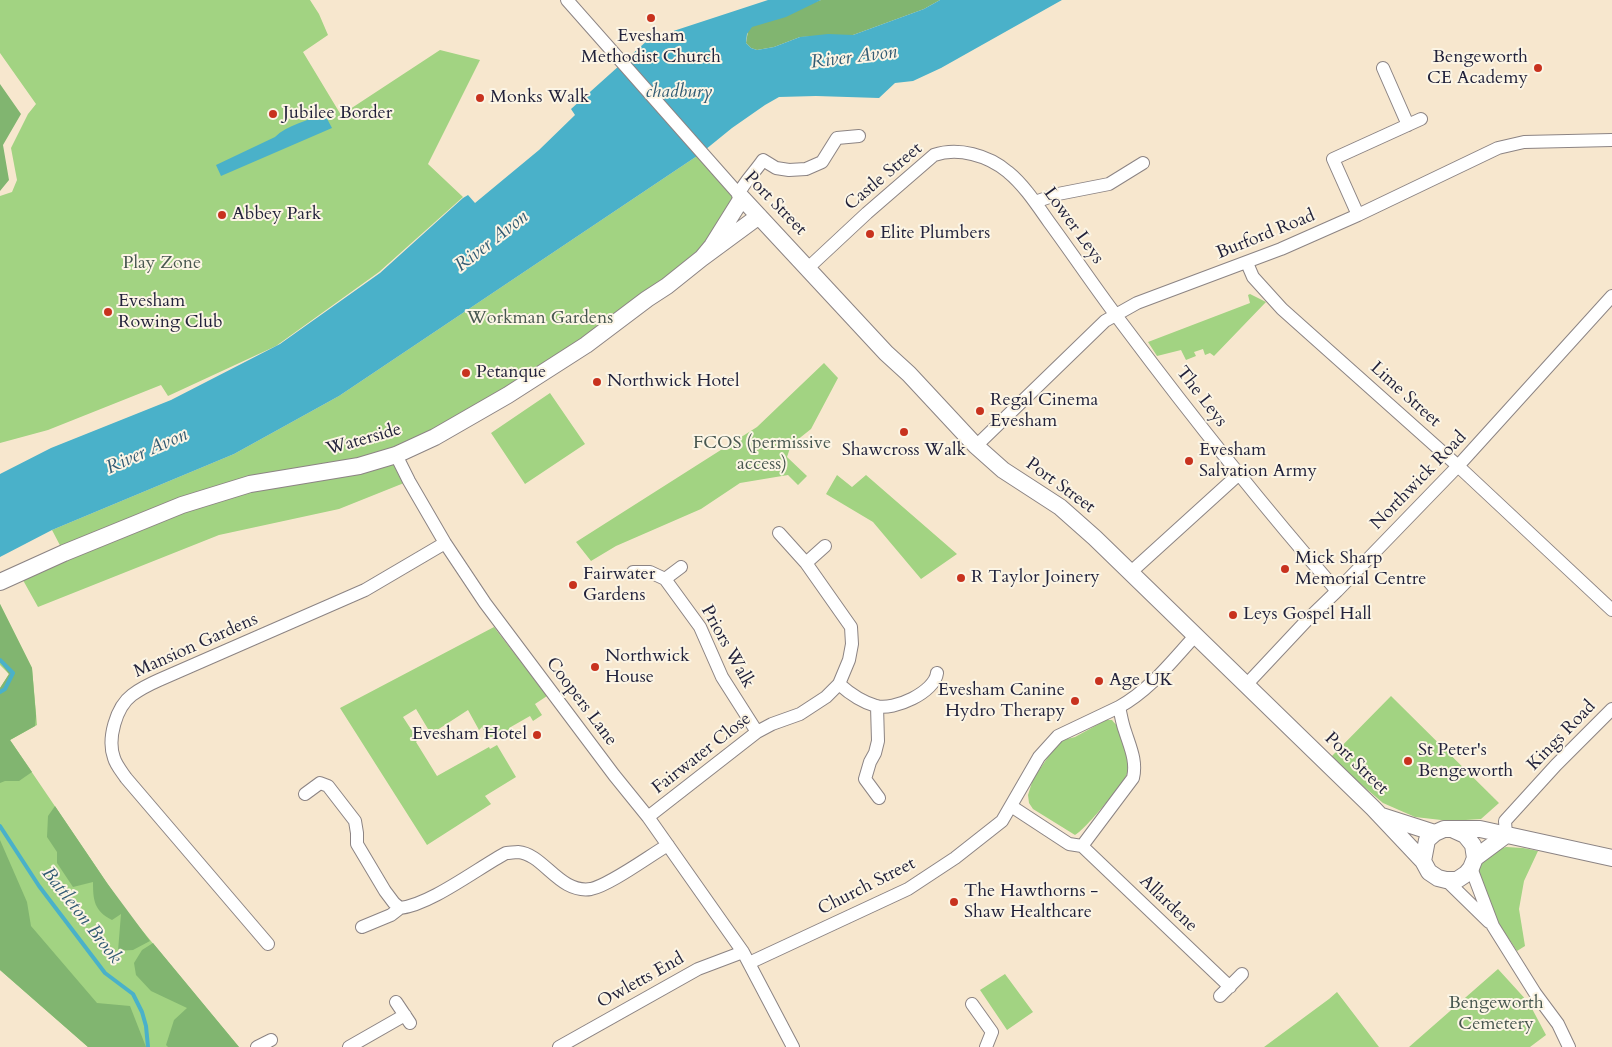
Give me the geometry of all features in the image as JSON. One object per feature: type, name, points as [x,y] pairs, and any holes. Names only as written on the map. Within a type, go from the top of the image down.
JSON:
[{"type":"main road","name":"Port Street","points":[[740,197],[976,446],[1003,470],[1060,507],[1131,572],[1380,815],[1423,861]]},
{"type":"main road","name":"Waterside","points":[[702,258],[727,222],[740,197]]},
{"type":"main road","name":"Waterside","points":[[0,582],[64,553],[182,505],[250,484],[359,466],[396,454],[435,437],[474,416],[557,364],[667,286],[759,216]]},
{"type":"main road","name":"Port Street","points":[[1380,815],[1435,833]]},
{"type":"main road","points":[[1506,835],[1473,863],[1466,874],[1457,880],[1438,878],[1429,872],[1423,861],[1427,840],[1435,833],[1444,829],[1480,829],[1612,858]]},
{"type":"main road","points":[[1454,830],[1466,835],[1473,845],[1473,863]]},
{"type":"street","name":"Port Street","points":[[567,0],[740,197]]},
{"type":"street","points":[[1383,68],[1408,125]]},
{"type":"street","points":[[1358,215],[1333,158],[1421,119]]},
{"type":"street","points":[[740,197],[744,184],[763,160],[776,168],[789,170],[806,169],[822,162],[837,138],[859,136]]},
{"type":"street","name":"Burford Road","points":[[976,446],[1104,321],[1137,303],[1247,263],[1358,215],[1498,148],[1524,142],[1612,140]]},
{"type":"street","name":"Castle Street","points":[[808,268],[867,213],[934,155],[956,151],[996,164]]},
{"type":"street","points":[[1035,202],[1058,194],[1109,184],[1143,163]]},
{"type":"street","name":"Lower Leys","points":[[996,164],[1008,172],[1035,202],[1116,315]]},
{"type":"street","name":"Lime Street","points":[[1247,263],[1253,277],[1282,309],[1458,466],[1612,610]]},
{"type":"street","name":"Northwick Road","points":[[1247,684],[1458,466],[1612,296]]},
{"type":"street","name":"The Leys","points":[[1116,315],[1206,433],[1278,523],[1337,591]]},
{"type":"street","name":"Coopers Lane","points":[[396,454],[409,481],[445,543],[485,603],[610,770],[648,817],[743,952],[793,1047]]},
{"type":"street","points":[[1131,572],[1239,474]]},
{"type":"street","name":"Fairwater Close","points":[[648,817],[757,732],[772,724],[800,714],[826,697],[839,684],[849,660],[852,644],[851,627],[806,563],[779,533]]},
{"type":"street","name":"Mansion Gardens","points":[[268,944],[126,778],[114,758],[112,738],[114,719],[124,701],[159,680],[365,590],[445,543]]},
{"type":"street","points":[[806,563],[825,546]]},
{"type":"street","points":[[633,572],[650,572],[665,579],[681,567]]},
{"type":"street","name":"Priors Walk","points":[[665,579],[700,627],[722,677],[757,732]]},
{"type":"street","name":"Church Street","points":[[749,964],[908,889],[955,858],[1002,821],[1040,757],[1058,736],[1136,697],[1148,687],[1195,636]]},
{"type":"street","points":[[839,684],[850,694],[877,706],[895,705],[916,697],[932,685],[937,673]]},
{"type":"street","points":[[877,706],[878,740],[865,779],[880,798]]},
{"type":"street","points":[[1011,806],[1069,844],[1082,846],[1133,778],[1136,769],[1134,755],[1124,729],[1119,707]]},
{"type":"street","name":"Kings Road","points":[[1506,835],[1505,822],[1556,765],[1612,709]]},
{"type":"street","points":[[305,794],[320,783],[328,786],[355,821],[357,844],[387,894],[400,908]]},
{"type":"street","points":[[362,927],[391,915],[400,908],[410,907],[430,898],[506,853],[518,852],[525,854],[573,887],[589,889],[604,885],[668,845]]},
{"type":"street","name":"Allardene","points":[[1082,846],[1225,992],[1242,974]]},
{"type":"street","points":[[1473,863],[1493,926]]},
{"type":"street","points":[[1446,880],[1493,926],[1535,993],[1558,1024],[1569,1047]]},
{"type":"street","name":"Owletts End","points":[[559,1047],[698,969],[743,952]]},
{"type":"street","points":[[349,1047],[407,1019],[396,1002]]},
{"type":"street","points":[[972,1004],[992,1032],[986,1047]]},
{"type":"green space","name":"Abbey Park","points":[[0,0],[310,0],[319,14],[328,35],[303,52],[341,115],[440,50],[480,60],[428,164],[463,197],[379,272],[276,346],[168,396],[161,385],[48,430],[0,443],[0,196],[12,192],[17,180],[11,148],[28,114],[36,104],[0,53]]},
{"type":"green space","points":[[821,0],[940,0],[924,9],[853,35],[800,37],[774,47],[757,50],[751,48],[746,43],[749,25]]},
{"type":"green space","points":[[0,84],[21,114],[3,145],[9,180],[0,191]]},
{"type":"green space","name":"Workman Gardens","points":[[700,154],[738,195],[712,246],[618,322],[397,454],[409,481],[339,509],[219,535],[38,607],[19,573],[64,553],[52,530],[234,454],[339,396]]},
{"type":"green space","points":[[1250,294],[1266,302],[1214,356],[1210,353],[1205,355],[1203,349],[1194,352],[1196,356],[1186,360],[1181,350],[1157,356],[1148,342],[1250,303],[1248,295]]},
{"type":"green space","name":"FCOS (permissive access)","points":[[824,363],[838,378],[811,429],[791,445],[787,457],[807,476],[798,485],[788,475],[740,483],[701,509],[616,546],[591,561],[576,542],[757,427]]},
{"type":"green space","points":[[550,393],[585,444],[525,484],[491,433]]},
{"type":"green space","points":[[837,475],[852,487],[866,475],[957,554],[921,579],[873,522],[826,494]]},
{"type":"green space","points":[[0,604],[32,668],[37,725],[10,740],[126,911],[239,1047],[88,1047],[0,970],[0,688],[9,674],[0,665]]},
{"type":"green space","points":[[0,604],[32,668],[36,716],[35,726],[10,740],[32,772],[19,781],[0,783],[0,688],[9,674],[0,662]]},
{"type":"green space","points":[[494,627],[547,696],[535,704],[542,715],[533,721],[530,716],[509,728],[510,731],[496,739],[488,738],[482,727],[479,730],[468,710],[431,734],[416,709],[403,717],[418,740],[416,742],[437,776],[489,747],[490,749],[497,745],[516,777],[485,796],[491,804],[427,845],[340,708]]},
{"type":"green space","points":[[1391,696],[1499,803],[1481,819],[1450,821],[1415,817],[1383,803],[1330,758]]},
{"type":"green space","points":[[1106,720],[1112,720],[1120,729],[1128,758],[1127,774],[1103,807],[1075,835],[1033,809],[1029,803],[1028,795],[1033,779],[1059,741],[1075,737]]},
{"type":"green space","points":[[55,806],[107,883],[150,941],[133,950],[118,951],[121,914],[112,920],[106,917],[101,913],[96,904],[93,894],[93,882],[73,887],[57,863],[57,852],[47,837],[48,816]]},
{"type":"green space","points":[[0,840],[27,902],[31,926],[97,1003],[130,1006],[146,1047],[88,1047],[0,970]]},
{"type":"green space","points":[[1506,847],[1538,851],[1524,881],[1519,909],[1525,946],[1517,951],[1497,921],[1477,872],[1484,859]]},
{"type":"green space","points":[[153,943],[239,1047],[168,1047],[166,1045],[174,1020],[187,1008],[151,991],[136,975],[134,963],[142,950]]},
{"type":"green space","name":"Bengeworth Cemetery","points":[[1498,969],[1529,1003],[1546,1035],[1530,1047],[1409,1047]]},
{"type":"green space","points":[[1005,974],[1033,1012],[1007,1030],[980,990]]},
{"type":"green space","points":[[1337,992],[1379,1047],[1264,1047],[1329,999]]},
{"type":"water","name":"chadbury","points":[[768,0],[821,0],[786,17],[752,27],[747,34],[746,43],[751,48],[757,50],[774,47],[800,37],[828,34],[853,35],[924,9],[940,0],[1062,0],[941,68],[913,81],[895,83],[879,98],[779,97],[732,128],[700,154],[339,396],[234,454],[52,530],[0,557],[0,474],[51,448],[171,400],[280,344],[380,273],[463,198],[468,195],[475,203],[539,150],[575,115],[571,109],[649,39]]},
{"type":"water","points":[[324,113],[332,128],[221,176],[216,165],[275,137],[292,126]]},
{"type":"waterway","name":"Battleton Brook","points":[[0,660],[13,673],[5,689],[0,692]]},
{"type":"waterway","name":"Battleton Brook","points":[[0,826],[39,886],[105,973],[133,994],[142,1012],[146,1026],[148,1047]]},
{"type":"place","name":"Evesham Methodist Church","points":[[651,18]]},
{"type":"place","name":"Bengeworth CE Academy","points":[[1538,68]]},
{"type":"place","name":"Monks Walk","points":[[480,98]]},
{"type":"place","name":"Jubilee Border","points":[[273,114]]},
{"type":"place","name":"Abbey Park","points":[[222,215]]},
{"type":"place","name":"Elite Plumbers","points":[[870,234]]},
{"type":"place","name":"Evesham Rowing Club","points":[[108,312]]},
{"type":"place","name":"Petanque","points":[[466,373]]},
{"type":"place","name":"Northwick Hotel","points":[[597,382]]},
{"type":"place","name":"Regal Cinema Evesham","points":[[980,411]]},
{"type":"place","name":"Shawcross Walk","points":[[904,432]]},
{"type":"place","name":"Evesham Salvation Army","points":[[1189,461]]},
{"type":"place","name":"Mick Sharp Memorial Centre","points":[[1285,569]]},
{"type":"place","name":"R Taylor Joinery","points":[[961,578]]},
{"type":"place","name":"Fairwater Gardens","points":[[573,585]]},
{"type":"place","name":"Leys Gospel Hall","points":[[1233,615]]},
{"type":"place","name":"Northwick House","points":[[595,667]]},
{"type":"place","name":"Age UK","points":[[1099,681]]},
{"type":"place","name":"Evesham Canine Hydro Therapy","points":[[1075,701]]},
{"type":"place","name":"Evesham Hotel","points":[[537,735]]},
{"type":"place","name":"St Peter's Bengeworth","points":[[1408,761]]},
{"type":"place","name":"The Hawthorns - Shaw Healthcare","points":[[954,902]]},
{"type":"water label","name":"River Avon","points":[[854,58]]},
{"type":"water label","name":"River Avon","points":[[492,242]]},
{"type":"water label","name":"River Avon","points":[[147,452]]},
{"type":"park label","name":"Play Zone","points":[[162,264]]}]
